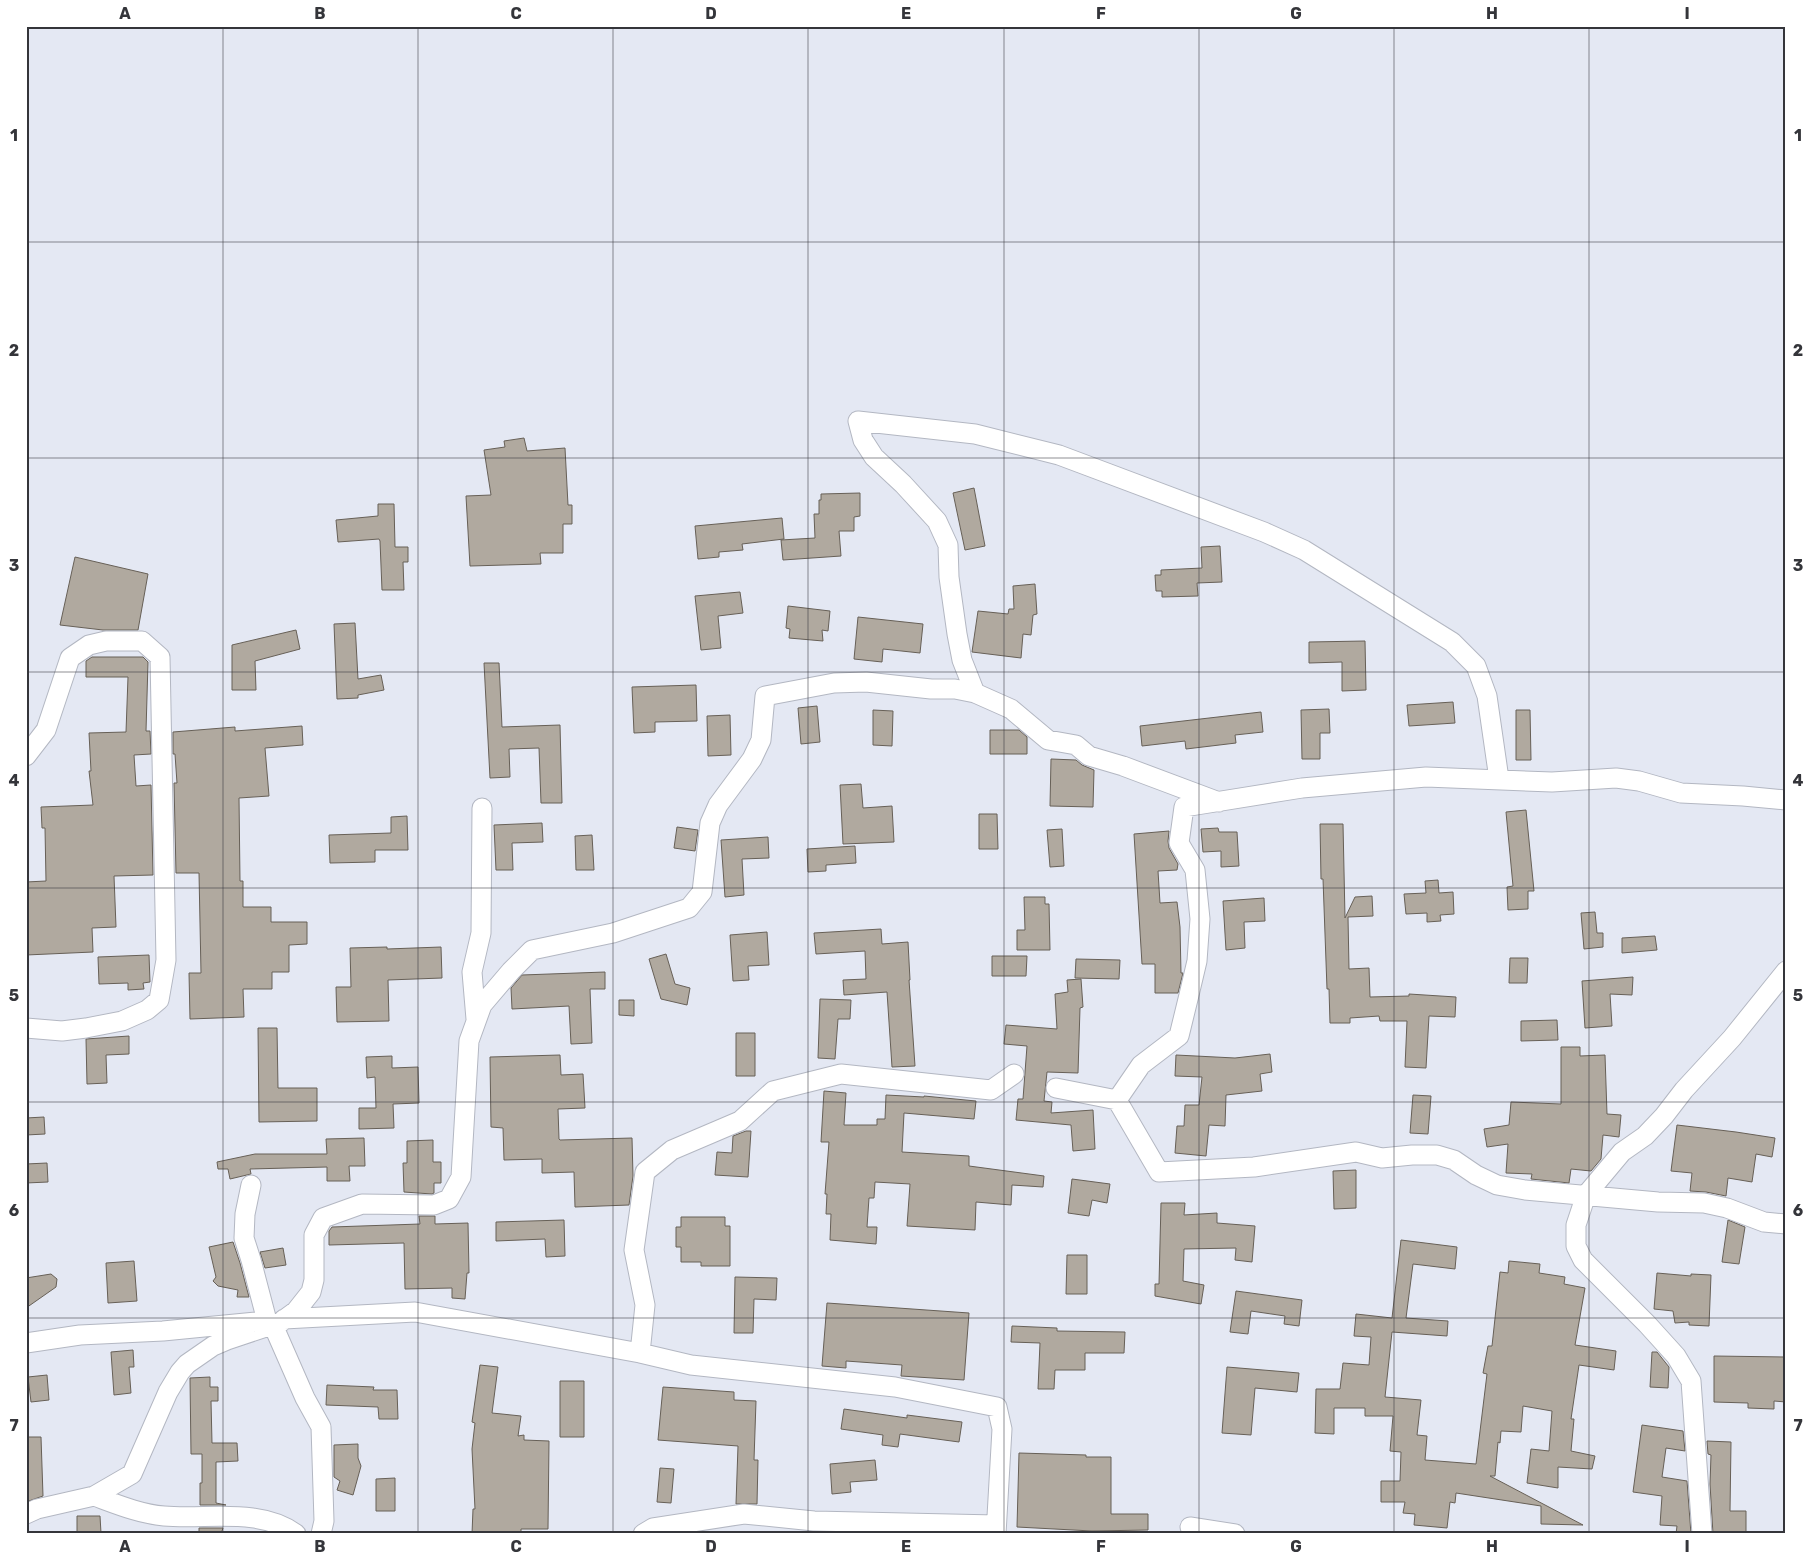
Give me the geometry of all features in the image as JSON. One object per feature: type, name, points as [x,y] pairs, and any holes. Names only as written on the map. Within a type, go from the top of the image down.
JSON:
[{"type":"street","points":[[976,693],[962,660],[949,577],[950,557],[946,540],[936,521],[903,484],[874,457],[863,440],[858,421],[975,434],[1059,455],[1264,532],[1304,550],[1452,642],[1476,666],[1486,696],[1499,779]]},
{"type":"street","points":[[26,756],[46,730],[70,658],[80,650],[89,645],[106,641],[142,641],[160,657],[166,960],[163,985],[158,1000],[147,1010],[122,1021],[62,1031],[26,1028]]},
{"type":"street","points":[[26,1514],[37,1509],[94,1496],[132,1474],[168,1392],[187,1364],[199,1354],[220,1343],[296,1311],[311,1292],[314,1280],[314,1235],[323,1218],[362,1204],[434,1205],[449,1199],[461,1177],[469,1041],[482,1005],[532,950],[613,933],[689,908],[702,892],[710,823],[715,811],[752,759],[761,740],[765,696],[834,683],[866,682],[931,689],[955,689],[976,693],[1011,709],[1048,740],[1076,745],[1089,756],[1123,766],[1219,802]]},
{"type":"street","points":[[1117,1100],[1141,1065],[1179,1036],[1197,962],[1200,919],[1195,870],[1179,843],[1184,807],[1219,802],[1236,797],[1302,788],[1426,777],[1552,782],[1616,778],[1681,793],[1786,800]]},
{"type":"street","points":[[476,1018],[472,972],[481,933],[482,808]]},
{"type":"street","points":[[1702,1534],[1691,1381],[1676,1356],[1583,1260],[1576,1246],[1576,1225],[1586,1195],[1622,1152],[1645,1136],[1664,1116],[1684,1090],[1732,1038],[1786,971]]},
{"type":"street","points":[[640,1353],[645,1305],[634,1250],[645,1172],[672,1150],[740,1121],[773,1091],[841,1074],[991,1090],[1014,1074]]},
{"type":"street","points":[[1056,1088],[1117,1100],[1159,1172],[1254,1167],[1356,1152],[1382,1158],[1437,1155],[1454,1160],[1476,1175],[1497,1185],[1525,1190],[1658,1202],[1704,1203],[1727,1208],[1764,1222],[1786,1224]]},
{"type":"street","points":[[251,1186],[245,1214],[244,1238],[305,1398],[321,1427],[324,1521],[321,1534]]},
{"type":"street","points":[[26,1343],[80,1336],[415,1312],[640,1353],[691,1366],[895,1387],[997,1408],[1002,1429],[996,1530],[812,1527],[744,1514],[653,1528],[643,1534]]},
{"type":"street","points":[[94,1496],[140,1512],[164,1516],[245,1518],[274,1522],[296,1534]]},
{"type":"street","points":[[1190,1528],[1235,1534]]},
{"type":"building","points":[[524,438],[527,451],[565,448],[568,505],[572,505],[572,524],[563,524],[563,553],[540,553],[541,564],[470,566],[466,496],[491,495],[484,450],[505,447],[504,441]]},
{"type":"building","points":[[974,488],[985,546],[965,550],[953,493]]},
{"type":"building","points":[[860,493],[860,516],[854,517],[854,531],[839,531],[841,556],[783,560],[781,540],[815,538],[814,514],[819,514],[821,494]]},
{"type":"building","points":[[378,504],[394,504],[395,547],[408,547],[408,562],[403,562],[404,590],[382,590],[379,539],[338,542],[336,520],[378,516]]},
{"type":"building","points":[[782,518],[784,539],[742,544],[743,550],[719,552],[719,557],[698,559],[695,526]]},
{"type":"building","points":[[1220,546],[1222,582],[1197,583],[1198,596],[1162,597],[1162,591],[1156,591],[1155,575],[1161,575],[1161,570],[1202,568],[1201,547]]},
{"type":"building","points":[[75,557],[148,574],[138,630],[103,630],[60,625]]},
{"type":"building","points":[[1035,584],[1037,614],[1033,615],[1031,635],[1023,634],[1021,658],[972,652],[978,611],[1008,614],[1009,609],[1014,609],[1013,586]]},
{"type":"building","points":[[740,592],[743,613],[718,616],[721,648],[701,650],[695,596]]},
{"type":"building","points":[[788,606],[830,611],[828,631],[822,630],[823,641],[789,638],[790,629],[786,628]]},
{"type":"building","points":[[858,617],[923,624],[920,653],[883,649],[882,662],[854,659]]},
{"type":"building","points":[[355,623],[358,679],[381,675],[384,690],[358,695],[358,698],[337,699],[334,624]]},
{"type":"building","points":[[296,630],[300,649],[255,661],[256,690],[232,690],[232,645]]},
{"type":"building","points":[[1365,641],[1366,690],[1342,691],[1342,662],[1309,663],[1309,642]]},
{"type":"building","points":[[92,657],[143,657],[148,662],[146,731],[150,731],[151,754],[134,755],[136,786],[151,785],[153,875],[114,876],[116,927],[92,928],[93,952],[26,955],[26,882],[46,881],[45,828],[42,828],[41,807],[93,805],[89,771],[91,771],[89,733],[126,732],[128,677],[86,677],[86,661]]},
{"type":"building","points":[[484,663],[499,663],[502,727],[560,725],[562,803],[541,803],[539,748],[509,749],[510,777],[490,778]]},
{"type":"building","points":[[696,685],[697,721],[655,722],[655,732],[634,733],[632,687]]},
{"type":"building","points":[[1453,702],[1455,723],[1409,726],[1407,705]]},
{"type":"building","points":[[817,706],[820,742],[801,744],[798,708]]},
{"type":"building","points":[[1329,709],[1330,733],[1320,733],[1320,759],[1302,759],[1301,710]]},
{"type":"building","points":[[873,710],[893,711],[892,746],[873,745]]},
{"type":"building","points":[[1516,710],[1530,710],[1531,760],[1516,760]]},
{"type":"building","points":[[1261,712],[1263,732],[1235,735],[1236,743],[1186,749],[1185,741],[1142,746],[1140,726]]},
{"type":"building","points":[[730,715],[731,755],[708,756],[707,716]]},
{"type":"building","points":[[302,726],[303,745],[265,748],[269,796],[239,798],[240,881],[243,881],[243,907],[271,907],[271,922],[307,922],[307,944],[289,945],[289,972],[272,972],[272,989],[243,989],[244,1017],[190,1019],[189,973],[201,973],[199,873],[176,873],[174,783],[177,783],[175,754],[173,754],[173,732],[235,727],[235,731]]},
{"type":"building","points":[[990,730],[1019,730],[1027,737],[1027,754],[990,754]]},
{"type":"building","points":[[1051,759],[1076,760],[1094,770],[1093,807],[1050,806]]},
{"type":"building","points":[[861,784],[863,808],[892,806],[894,842],[843,844],[840,785]]},
{"type":"building","points":[[1526,810],[1534,891],[1528,891],[1528,909],[1508,910],[1507,887],[1513,886],[1506,812]]},
{"type":"building","points":[[979,814],[997,814],[998,849],[979,849]]},
{"type":"building","points":[[407,816],[408,850],[375,850],[375,862],[330,863],[329,835],[391,833],[391,817]]},
{"type":"building","points":[[542,823],[543,842],[512,843],[513,870],[496,870],[494,825]]},
{"type":"building","points":[[1320,824],[1343,824],[1345,918],[1355,897],[1372,896],[1373,916],[1348,917],[1349,969],[1369,968],[1370,997],[1409,996],[1409,994],[1456,997],[1455,1017],[1429,1016],[1426,1068],[1405,1067],[1407,1021],[1380,1021],[1379,1016],[1350,1018],[1350,1023],[1330,1023],[1323,879],[1321,879]]},
{"type":"building","points":[[677,827],[698,830],[695,851],[674,848]]},
{"type":"building","points":[[1218,828],[1219,832],[1237,832],[1239,866],[1221,867],[1221,851],[1203,852],[1201,829]]},
{"type":"building","points":[[1062,829],[1064,866],[1050,867],[1047,830]]},
{"type":"building","points":[[1169,831],[1169,848],[1178,864],[1177,870],[1158,871],[1160,903],[1177,902],[1180,927],[1181,973],[1183,973],[1178,993],[1155,993],[1155,964],[1142,964],[1134,834]]},
{"type":"building","points":[[592,835],[594,870],[576,870],[575,836]]},
{"type":"building","points":[[768,837],[769,858],[742,859],[744,895],[725,897],[721,840]]},
{"type":"building","points":[[855,846],[856,863],[826,865],[826,871],[808,872],[807,849]]},
{"type":"building","points":[[1438,880],[1439,893],[1453,892],[1454,914],[1440,915],[1441,921],[1427,922],[1427,913],[1406,914],[1404,894],[1426,893],[1425,881]]},
{"type":"building","points":[[1024,897],[1045,897],[1045,904],[1049,904],[1050,950],[1017,950],[1017,930],[1025,930]]},
{"type":"building","points":[[1264,898],[1265,921],[1244,922],[1245,948],[1226,950],[1223,901]]},
{"type":"building","points":[[1595,912],[1597,933],[1603,933],[1603,947],[1584,949],[1581,913]]},
{"type":"building","points":[[881,929],[882,944],[908,942],[915,1066],[892,1067],[887,992],[844,995],[843,980],[866,979],[865,951],[816,954],[814,933]]},
{"type":"building","points":[[767,932],[769,965],[748,966],[749,980],[733,981],[730,935]]},
{"type":"building","points":[[1655,936],[1657,950],[1622,953],[1622,938]]},
{"type":"building","points":[[387,947],[387,949],[441,947],[442,978],[388,980],[389,1021],[337,1022],[336,987],[351,987],[350,948]]},
{"type":"building","points":[[666,954],[675,984],[690,988],[687,1005],[661,999],[649,959]]},
{"type":"building","points":[[149,955],[150,982],[143,983],[144,989],[128,990],[128,983],[99,984],[98,957]]},
{"type":"building","points":[[992,956],[1027,956],[1026,976],[992,976]]},
{"type":"building","points":[[1510,958],[1528,958],[1527,983],[1509,983]]},
{"type":"building","points":[[1076,959],[1120,960],[1119,979],[1075,978]]},
{"type":"building","points":[[605,972],[605,989],[590,989],[592,1043],[571,1044],[569,1006],[512,1009],[511,988],[522,975]]},
{"type":"building","points":[[1633,977],[1632,995],[1610,994],[1612,1026],[1585,1028],[1582,981]]},
{"type":"building","points":[[1081,979],[1083,1007],[1080,1008],[1078,1073],[1047,1072],[1044,1101],[1052,1102],[1051,1113],[1093,1110],[1095,1149],[1073,1151],[1071,1125],[1016,1120],[1018,1099],[1023,1099],[1027,1046],[1004,1044],[1006,1025],[1057,1029],[1055,994],[1068,992],[1067,980]]},
{"type":"building","points":[[820,999],[851,1000],[850,1019],[838,1019],[835,1059],[818,1058]]},
{"type":"building","points":[[619,1000],[634,1000],[634,1016],[619,1015]]},
{"type":"building","points":[[1557,1020],[1558,1040],[1521,1041],[1521,1021]]},
{"type":"building","points":[[258,1028],[277,1028],[278,1088],[317,1088],[317,1121],[259,1122]]},
{"type":"building","points":[[736,1033],[755,1033],[755,1076],[736,1076]]},
{"type":"building","points":[[129,1036],[129,1054],[106,1055],[107,1083],[87,1084],[86,1039]]},
{"type":"building","points":[[1561,1047],[1580,1047],[1580,1056],[1605,1055],[1607,1114],[1621,1115],[1619,1137],[1603,1135],[1601,1159],[1591,1171],[1571,1169],[1569,1183],[1531,1179],[1532,1174],[1506,1173],[1508,1144],[1487,1147],[1484,1129],[1509,1125],[1511,1102],[1561,1104]]},
{"type":"building","points":[[1270,1054],[1272,1072],[1260,1074],[1262,1091],[1226,1095],[1225,1126],[1209,1125],[1206,1156],[1175,1153],[1177,1126],[1184,1126],[1185,1105],[1199,1105],[1202,1077],[1175,1076],[1176,1055],[1235,1058]]},
{"type":"building","points":[[560,1055],[561,1075],[583,1074],[585,1108],[558,1109],[559,1139],[632,1138],[633,1176],[629,1205],[575,1207],[574,1172],[542,1173],[542,1159],[504,1160],[503,1128],[491,1127],[490,1057]]},
{"type":"building","points":[[392,1056],[392,1068],[418,1067],[419,1103],[393,1104],[394,1128],[359,1129],[359,1108],[376,1108],[375,1077],[367,1078],[366,1057]]},
{"type":"building","points":[[824,1091],[846,1093],[844,1125],[877,1125],[877,1119],[885,1119],[886,1095],[924,1096],[976,1101],[974,1119],[904,1113],[902,1152],[969,1156],[969,1166],[1044,1176],[1043,1187],[1012,1185],[1011,1205],[976,1202],[975,1230],[907,1226],[910,1184],[875,1182],[874,1198],[869,1198],[867,1227],[877,1227],[876,1244],[830,1240],[831,1214],[826,1214],[827,1194],[825,1194],[829,1142],[821,1142]]},
{"type":"building","points":[[1413,1095],[1431,1096],[1428,1134],[1410,1133]]},
{"type":"building","points":[[44,1117],[45,1134],[26,1135],[26,1118]]},
{"type":"building","points":[[1677,1125],[1775,1138],[1772,1157],[1756,1154],[1752,1182],[1728,1178],[1726,1196],[1690,1191],[1692,1173],[1671,1171]]},
{"type":"building","points":[[751,1131],[748,1177],[715,1175],[717,1152],[732,1153],[733,1136]]},
{"type":"building","points":[[364,1138],[365,1166],[349,1166],[350,1181],[327,1181],[327,1167],[250,1169],[251,1174],[230,1179],[228,1169],[218,1169],[217,1162],[255,1154],[327,1154],[326,1139]]},
{"type":"building","points":[[433,1140],[433,1162],[441,1162],[441,1183],[434,1183],[434,1193],[432,1194],[404,1192],[403,1163],[407,1163],[407,1141]]},
{"type":"building","points":[[47,1163],[48,1182],[26,1183],[26,1164]]},
{"type":"building","points":[[1356,1170],[1356,1208],[1334,1209],[1333,1171]]},
{"type":"building","points":[[1072,1179],[1110,1184],[1107,1203],[1092,1200],[1089,1216],[1068,1213]]},
{"type":"building","points":[[1161,1203],[1185,1203],[1184,1215],[1217,1213],[1217,1223],[1255,1226],[1252,1262],[1235,1260],[1236,1248],[1184,1249],[1183,1281],[1204,1285],[1201,1304],[1155,1296],[1155,1284],[1159,1284]]},
{"type":"building","points":[[419,1216],[435,1216],[435,1224],[468,1223],[469,1273],[467,1273],[465,1299],[452,1298],[452,1288],[405,1289],[404,1243],[329,1245],[329,1231],[332,1227],[420,1224]]},
{"type":"building","points":[[681,1217],[725,1217],[725,1226],[730,1226],[730,1266],[701,1266],[701,1262],[681,1262],[681,1247],[676,1247],[676,1227],[681,1227]]},
{"type":"building","points":[[564,1220],[565,1256],[546,1257],[545,1239],[496,1241],[496,1222]]},
{"type":"building","points":[[1728,1220],[1745,1227],[1739,1264],[1722,1262]]},
{"type":"building","points":[[1401,1240],[1457,1247],[1455,1269],[1413,1264],[1406,1318],[1448,1321],[1447,1336],[1392,1332],[1385,1397],[1421,1400],[1417,1435],[1427,1436],[1425,1460],[1476,1464],[1487,1374],[1483,1373],[1488,1346],[1492,1346],[1500,1272],[1508,1273],[1509,1261],[1540,1264],[1539,1273],[1565,1277],[1564,1284],[1585,1288],[1575,1345],[1616,1351],[1614,1370],[1579,1365],[1571,1419],[1574,1419],[1571,1451],[1595,1456],[1592,1469],[1558,1467],[1558,1488],[1527,1483],[1531,1449],[1549,1451],[1552,1411],[1523,1406],[1521,1432],[1501,1431],[1500,1443],[1498,1442],[1495,1476],[1490,1476],[1583,1525],[1541,1524],[1541,1506],[1456,1493],[1455,1503],[1450,1502],[1447,1528],[1414,1525],[1415,1514],[1403,1513],[1405,1502],[1381,1502],[1381,1481],[1400,1481],[1401,1452],[1390,1451],[1393,1416],[1365,1416],[1365,1408],[1334,1408],[1334,1434],[1315,1433],[1316,1389],[1340,1389],[1343,1363],[1369,1365],[1371,1337],[1354,1336],[1356,1314],[1392,1318]]},
{"type":"building","points":[[233,1242],[249,1297],[237,1297],[238,1290],[218,1286],[213,1281],[216,1277],[209,1247]]},
{"type":"building","points":[[283,1248],[286,1265],[265,1268],[260,1252]]},
{"type":"building","points":[[1067,1255],[1087,1255],[1087,1294],[1066,1294]]},
{"type":"building","points":[[134,1261],[137,1301],[108,1303],[106,1263]]},
{"type":"building","points":[[1657,1273],[1691,1276],[1691,1274],[1711,1275],[1709,1326],[1689,1325],[1689,1322],[1675,1323],[1673,1311],[1654,1309]]},
{"type":"building","points":[[51,1274],[57,1279],[56,1287],[26,1308],[26,1278]]},
{"type":"building","points":[[735,1277],[777,1278],[776,1300],[754,1299],[753,1333],[734,1333]]},
{"type":"building","points":[[1236,1291],[1302,1300],[1299,1326],[1284,1324],[1285,1316],[1251,1311],[1248,1334],[1230,1332]]},
{"type":"building","points":[[827,1303],[969,1313],[964,1380],[901,1376],[902,1365],[846,1361],[846,1368],[822,1366]]},
{"type":"building","points":[[1012,1326],[1057,1328],[1057,1331],[1125,1332],[1124,1353],[1085,1353],[1085,1370],[1055,1370],[1054,1389],[1038,1389],[1040,1343],[1011,1342]]},
{"type":"building","points":[[133,1350],[134,1367],[129,1367],[131,1393],[114,1395],[111,1352]]},
{"type":"building","points":[[1652,1352],[1657,1352],[1669,1367],[1668,1388],[1650,1387]]},
{"type":"building","points":[[1714,1356],[1786,1357],[1786,1402],[1774,1401],[1774,1409],[1748,1408],[1748,1403],[1714,1402]]},
{"type":"building","points":[[480,1365],[498,1367],[492,1413],[521,1416],[518,1436],[524,1435],[524,1440],[549,1441],[548,1529],[521,1529],[521,1533],[490,1532],[490,1534],[472,1534],[473,1509],[475,1509],[472,1449],[475,1423],[472,1422]]},
{"type":"building","points":[[1227,1367],[1299,1373],[1297,1392],[1255,1388],[1251,1435],[1222,1433]]},
{"type":"building","points":[[47,1375],[49,1400],[31,1402],[28,1377]]},
{"type":"building","points":[[210,1377],[210,1387],[218,1387],[218,1401],[211,1401],[212,1443],[237,1443],[238,1461],[216,1462],[216,1503],[226,1505],[200,1505],[202,1454],[191,1454],[190,1378]]},
{"type":"building","points":[[560,1381],[584,1381],[584,1437],[560,1437]]},
{"type":"building","points":[[327,1385],[374,1387],[373,1390],[397,1390],[398,1419],[379,1419],[378,1407],[326,1405]]},
{"type":"building","points":[[663,1387],[734,1392],[734,1400],[756,1401],[754,1460],[758,1460],[757,1504],[736,1504],[738,1446],[658,1440]]},
{"type":"building","points":[[844,1409],[907,1418],[907,1415],[962,1422],[959,1442],[900,1434],[898,1447],[882,1445],[883,1435],[841,1429]]},
{"type":"building","points":[[1642,1425],[1683,1431],[1685,1451],[1666,1448],[1662,1477],[1687,1481],[1691,1534],[1676,1534],[1677,1526],[1660,1525],[1662,1496],[1633,1492]]},
{"type":"building","points":[[26,1437],[41,1437],[43,1496],[26,1502]]},
{"type":"building","points":[[1707,1441],[1731,1442],[1730,1511],[1746,1511],[1746,1532],[1713,1534],[1710,1484],[1711,1455],[1708,1454]]},
{"type":"building","points":[[358,1444],[358,1458],[361,1466],[353,1495],[337,1490],[340,1481],[334,1477],[334,1445]]},
{"type":"building","points":[[1019,1453],[1111,1457],[1111,1514],[1148,1514],[1148,1530],[1092,1531],[1017,1527]]},
{"type":"building","points":[[875,1460],[877,1480],[850,1482],[851,1492],[832,1494],[830,1464]]},
{"type":"building","points":[[660,1468],[674,1469],[671,1503],[657,1502]]},
{"type":"building","points":[[395,1478],[395,1511],[376,1511],[376,1479]]},
{"type":"building","points":[[77,1516],[100,1516],[101,1533],[77,1533]]},
{"type":"building","points":[[199,1528],[223,1528],[221,1534],[199,1534]]}]
